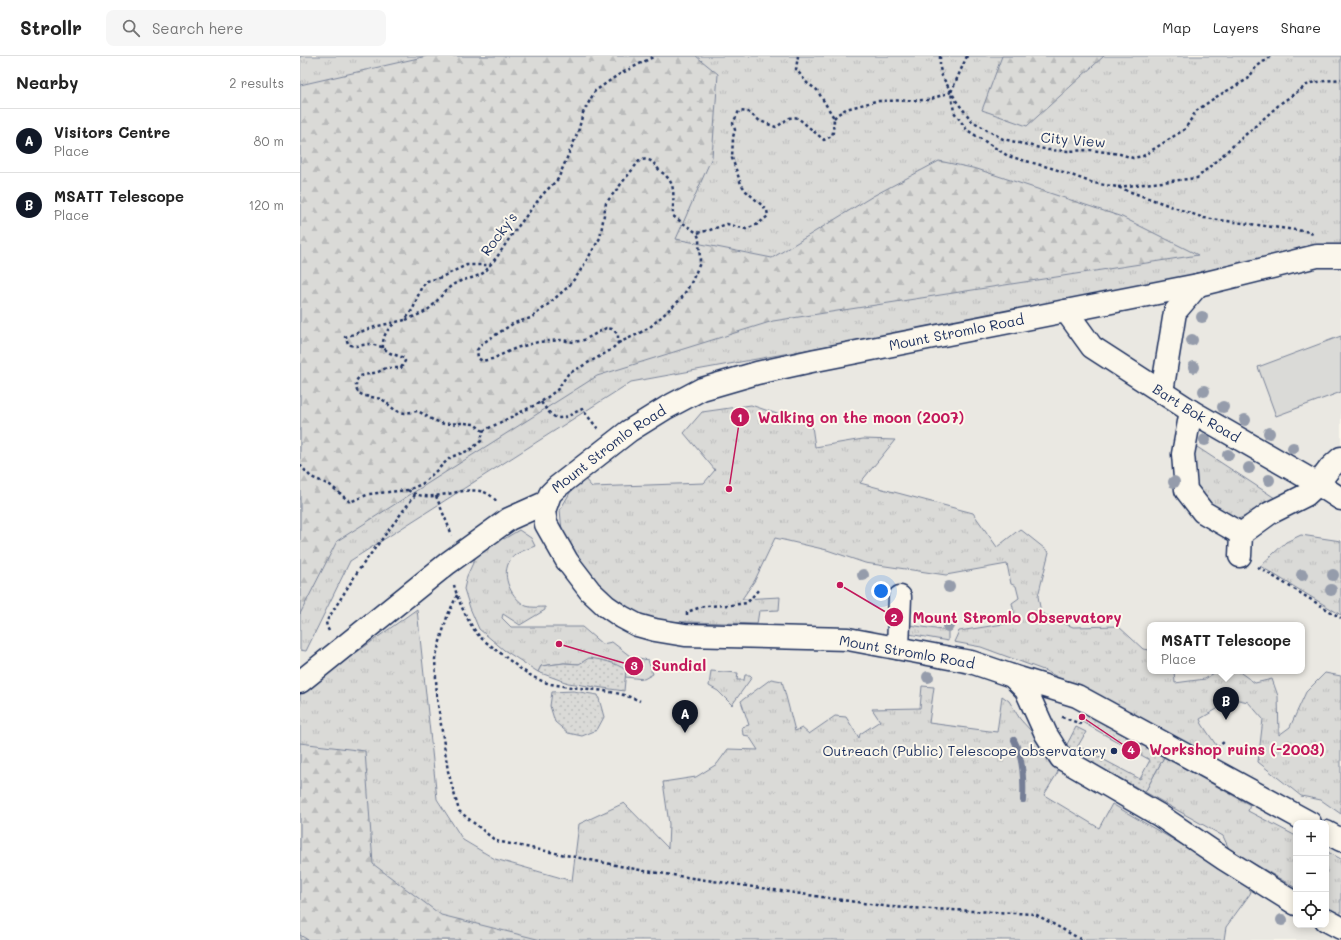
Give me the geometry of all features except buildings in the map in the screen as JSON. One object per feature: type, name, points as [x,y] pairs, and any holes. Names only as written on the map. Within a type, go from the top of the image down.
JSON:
[{"type":"street","name":"Mount Stromlo Road","points":[[1305,820],[1078,696],[971,662],[848,639],[685,635],[637,625],[606,606],[590,591],[567,560],[546,524],[544,511],[550,494],[557,487],[610,445],[666,408],[702,389],[757,373],[816,360],[1198,285],[1317,256],[1341,256]]},
{"type":"street","points":[[1162,392],[1175,312],[1198,285]]},
{"type":"street","name":"Bart Bok Road","points":[[1066,311],[1092,347],[1191,411],[1318,484],[1341,499]]},
{"type":"street","points":[[1191,411],[1183,454],[1186,490],[1203,512],[1241,534]]},
{"type":"street","points":[[1241,534],[1270,513],[1306,495],[1341,458]]},
{"type":"street","points":[[300,682],[456,558],[509,519],[547,502]]},
{"type":"street","points":[[1240,556],[1241,534]]},
{"type":"street","points":[[898,648],[900,597]]},
{"type":"street","points":[[1012,676],[1026,690],[1046,734],[1061,758],[1159,815],[1224,859],[1293,902]]},
{"type":"street","points":[[1329,834],[1341,840]]},
{"type":"street","points":[[1329,922],[1341,928]]},
{"type":"path","name":"Rocky's","points":[[405,320],[421,288],[427,281],[439,278],[467,265],[490,265],[542,194],[558,179],[578,132],[583,114],[595,91],[618,75],[655,56]]},
{"type":"path","points":[[697,233],[726,224],[746,229],[758,224],[768,216],[767,210],[746,191],[741,184],[732,158],[733,137],[735,130],[734,122],[739,111],[748,112],[760,121],[776,127],[782,124],[787,118],[798,118],[824,140],[832,136],[834,118],[817,90],[807,83],[796,69],[798,56]]},
{"type":"path","points":[[940,56],[940,68],[942,76],[951,92],[954,112],[967,130],[1008,156],[1055,169],[1093,183],[1118,187],[1204,218],[1311,232],[1317,256]]},
{"type":"path","points":[[834,118],[846,109],[876,102],[928,100],[951,92],[967,56]]},
{"type":"path","name":"City View","points":[[951,92],[972,121],[1003,139],[1048,150],[1092,150],[1120,154],[1133,158],[1143,156],[1185,129],[1196,111],[1216,97],[1248,79],[1256,67],[1272,56]]},
{"type":"path","points":[[1118,187],[1197,178],[1281,103],[1310,83],[1341,79]]},
{"type":"path","points":[[483,431],[541,402],[557,390],[568,374],[611,350],[618,343],[650,327],[681,299],[691,283],[700,263],[699,238],[697,233],[673,216],[674,194],[669,179],[651,161],[645,159],[640,160],[606,203],[600,238],[579,273],[568,286],[531,318],[514,323],[483,343],[477,350],[478,358],[482,361],[516,348],[538,342],[562,340],[574,342],[584,340],[606,328],[612,329],[618,334],[618,343]]},
{"type":"path","points":[[483,431],[474,424],[444,424],[433,420],[418,411],[396,411],[382,399],[375,399],[358,393],[356,381],[360,376],[378,372],[386,368],[401,368],[405,361],[404,358],[390,353],[383,348],[370,344],[356,346],[349,345],[345,337],[421,314],[430,308],[449,287],[459,281],[478,276],[488,270],[490,265]]},
{"type":"path","points":[[383,348],[384,337],[388,328],[395,323]]},
{"type":"path","points":[[541,402],[549,414],[557,418],[564,418],[582,409],[610,445]]},
{"type":"path","points":[[300,465],[311,477],[330,485],[350,502],[369,494],[408,490],[422,484],[451,457],[470,450],[481,440],[483,431]]},
{"type":"path","points":[[408,490],[415,495],[428,496],[474,490],[493,496],[509,519]]},
{"type":"path","points":[[343,648],[326,627],[326,622],[358,571],[415,495]]},
{"type":"path","points":[[436,496],[451,534],[456,558],[456,595],[447,617],[435,659],[438,698],[448,771],[459,811],[496,841],[645,871],[890,907],[1035,914],[1082,940]]},
{"type":"path","points":[[1240,556],[1341,618]]},
{"type":"path","points":[[685,635],[687,612],[704,606],[731,605],[747,602],[759,589]]},
{"type":"path","points":[[456,595],[480,637],[533,676],[549,683],[613,692],[640,701]]},
{"type":"path","points":[[1033,706],[1085,725]]},
{"type":"shaded area","points":[[1341,252],[1341,940],[1104,940],[573,881],[495,859],[463,840],[437,798],[417,609],[300,693],[300,650],[306,651],[350,561],[631,382]]},
{"type":"green space","points":[[300,56],[1341,56],[1341,252],[631,382],[350,561],[306,651],[300,650]]},
{"type":"green space","points":[[427,56],[696,56],[718,74],[712,157],[676,239],[772,258],[873,196],[939,161],[977,169],[1122,217],[1198,255],[773,321],[597,376],[337,541],[300,614],[300,85]]},
{"type":"green space","points":[[1002,56],[1104,56],[1027,126],[982,110]]},
{"type":"green space","points":[[1341,336],[1341,392],[1276,416],[1258,367]]},
{"type":"green space","points":[[751,405],[812,426],[815,447],[863,439],[895,440],[860,483],[973,513],[997,547],[1020,529],[1049,552],[1038,596],[1041,613],[1073,627],[1118,626],[1143,649],[1147,650],[1147,674],[1174,674],[1175,683],[1205,679],[1212,674],[1242,674],[1255,683],[1272,679],[1278,696],[1279,735],[1290,727],[1306,692],[1325,673],[1341,676],[1341,814],[1321,800],[1301,796],[1258,762],[1263,719],[1248,702],[1234,699],[1200,719],[1216,745],[1207,757],[1046,671],[981,647],[954,642],[959,631],[1016,622],[1012,603],[1019,598],[1016,586],[1011,584],[1007,564],[946,575],[865,563],[827,550],[775,538],[755,580],[742,599],[780,597],[779,610],[759,611],[757,624],[658,621],[624,609],[586,573],[562,531],[560,510],[571,491],[584,478],[592,487],[704,483],[715,470],[684,433],[702,412]]},
{"type":"green space","points":[[1197,447],[1278,500],[1270,506],[1238,519],[1223,517],[1191,485],[1190,457]]},
{"type":"green space","points":[[519,530],[531,538],[535,546],[513,556],[507,568],[507,581],[512,593],[526,606],[545,607],[545,610],[520,625],[503,614],[502,618],[511,627],[582,627],[602,644],[612,642],[630,656],[648,660],[653,674],[644,679],[625,677],[625,670],[564,663],[541,666],[538,672],[504,650],[479,629],[464,589],[467,576],[478,552],[501,536],[504,539]]},
{"type":"green space","points":[[1301,535],[1341,541],[1341,615],[1260,566],[1286,542]]},
{"type":"green space","points":[[417,609],[437,799],[463,840],[495,859],[572,881],[579,824],[624,803],[668,848],[669,824],[663,782],[696,777],[717,764],[728,749],[758,750],[749,736],[743,735],[742,727],[749,725],[741,701],[771,679],[782,681],[795,731],[802,728],[809,734],[835,716],[846,717],[859,738],[860,734],[880,721],[872,709],[920,708],[922,686],[934,687],[929,723],[997,732],[1002,696],[1009,701],[1020,719],[1042,743],[1058,772],[1044,795],[1099,828],[1112,804],[1253,886],[1250,894],[1226,927],[1224,940],[300,940],[300,693]]},
{"type":"green space","points":[[910,625],[948,631],[948,641],[909,634]]},
{"type":"green space","points":[[589,658],[608,662],[626,670],[624,691],[568,683],[538,672],[541,666],[564,663],[579,664]]},
{"type":"green space","points":[[711,671],[738,673],[737,680],[744,680],[745,675],[750,675],[752,677],[732,705],[718,691],[709,686]]},
{"type":"green space","points":[[573,691],[598,695],[604,717],[597,730],[582,736],[568,733],[555,722],[550,706],[552,692]]},
{"type":"green space","points":[[1086,714],[1164,757],[1145,792],[1065,748],[1076,727],[1086,732],[1078,746],[1140,779],[1150,760],[1082,722]]},
{"type":"green space","points":[[300,743],[365,751],[373,864],[441,915],[541,940],[308,940],[300,935]]},
{"type":"green space","points":[[1164,757],[1250,805],[1248,811],[1293,834],[1293,886],[1229,849],[1223,836],[1145,792]]},
{"type":"green space","points":[[1329,853],[1341,859],[1341,921],[1329,915]]},
{"type":"waterway","points":[[1014,740],[1022,769],[1023,800]]},
{"type":"place","name":"Walking on the moon (2007)","points":[[729,489]]},
{"type":"place","name":"Mount Stromlo Observatory","points":[[840,585]]},
{"type":"place","name":"Sundial","points":[[559,644]]},
{"type":"place","name":"Workshop ruins (-2003)","points":[[1082,717]]},
{"type":"place","name":"MSATT Telescope","points":[[1226,720]]},
{"type":"place","name":"Visitors Centre","points":[[685,733]]},
{"type":"place","name":"Outreach (Public) Telescope observatory","points":[[1114,751]]}]
